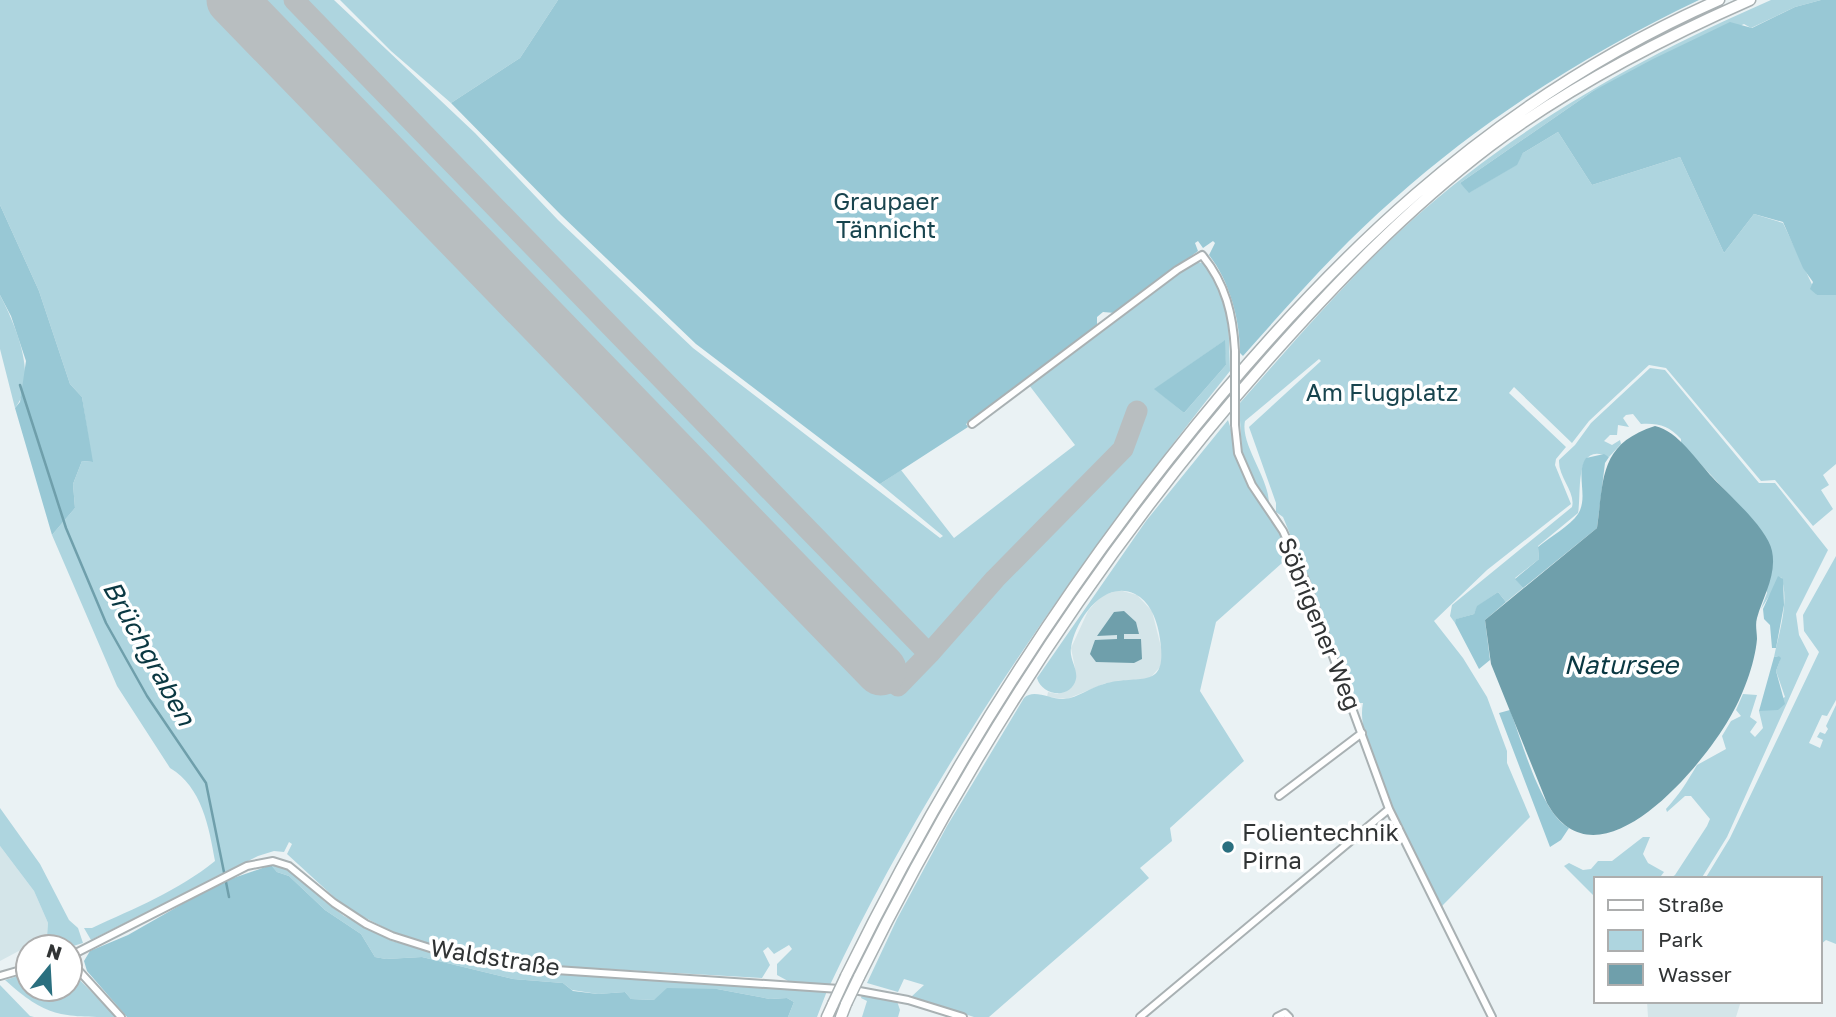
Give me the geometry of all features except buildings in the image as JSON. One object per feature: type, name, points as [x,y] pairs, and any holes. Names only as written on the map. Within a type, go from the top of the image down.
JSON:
[{"type":"highway","points":[[827,1017],[931,812],[1055,612],[1129,509],[1274,333],[1357,246],[1459,156],[1586,69],[1646,35],[1719,0]]},
{"type":"highway","points":[[841,1017],[942,817],[1023,683],[1140,515],[1282,343],[1404,217],[1493,144],[1588,81],[1652,46],[1750,0]]},
{"type":"street","name":"Söbrigener Weg","points":[[972,424],[1177,270],[1202,255],[1215,273],[1232,312],[1235,425],[1237,446],[1245,470],[1259,498],[1294,552],[1389,809],[1492,1017]]},
{"type":"street","points":[[1279,796],[1362,733]]},
{"type":"street","points":[[1140,1017],[1389,809]]},
{"type":"street","name":"Waldstraße","points":[[84,951],[230,874],[256,863],[281,863],[297,870],[344,910],[374,928],[421,947],[481,961],[556,970],[854,990],[908,1000],[963,1017]]},
{"type":"street","points":[[84,974],[121,1017]]},
{"type":"street","points":[[1277,1017],[1282,1013],[1289,1017]]},
{"type":"shaded area","points":[[1119,590],[1137,595],[1152,611],[1163,655],[1160,667],[1151,677],[1140,682],[1106,683],[1067,699],[1047,697],[1048,692],[1058,694],[1075,668],[1071,648],[1088,611],[1101,596]]},
{"type":"shaded area","points":[[0,846],[34,891],[48,923],[47,933],[14,933],[14,954],[0,961]]},
{"type":"shaded area","points":[[1647,1003],[1740,1003],[1736,1017],[1648,1017]]},
{"type":"green space","points":[[0,0],[334,0],[475,133],[558,220],[693,348],[940,538],[943,536],[880,484],[901,470],[954,538],[1075,445],[1029,385],[1193,261],[1207,264],[1228,311],[1230,371],[1118,516],[1012,667],[915,823],[830,985],[788,981],[777,975],[777,964],[792,949],[789,945],[774,954],[768,947],[763,951],[770,965],[762,978],[555,966],[482,956],[421,943],[346,908],[287,854],[292,844],[289,842],[284,852],[274,851],[258,856],[91,940],[84,928],[92,928],[156,898],[215,861],[207,822],[197,797],[181,776],[170,768],[117,686],[52,535],[75,508],[73,484],[82,461],[92,462],[82,397],[70,384],[39,291],[0,205]],"holes":[[[1224,341],[1226,365],[1184,413],[1155,389]]]},
{"type":"green space","points":[[340,0],[558,0],[520,58],[451,103],[391,51]]},
{"type":"green space","name":"Graupaer Tännicht","points":[[558,0],[1699,0],[1578,65],[1464,141],[1354,236],[1243,356],[1240,353],[1238,328],[1228,289],[1209,255],[1215,243],[1213,241],[1203,248],[1198,241],[1195,243],[1198,251],[1115,313],[1103,312],[1097,317],[1097,328],[966,424],[968,427],[880,484],[696,344],[561,215],[451,103],[520,58]]},
{"type":"green space","name":"Am Flugplatz","points":[[1771,0],[1821,0],[1795,7],[1751,28],[1744,24],[1593,91],[1460,183],[1470,192],[1516,165],[1523,153],[1558,132],[1592,185],[1680,157],[1724,253],[1754,214],[1783,223],[1817,295],[1836,295],[1836,464],[1823,475],[1829,485],[1821,490],[1833,509],[1813,526],[1775,480],[1761,481],[1666,368],[1649,365],[1589,421],[1572,443],[1514,387],[1509,393],[1566,447],[1556,459],[1555,465],[1571,504],[1487,570],[1434,621],[1463,658],[1487,697],[1507,751],[1507,763],[1530,817],[1442,906],[1378,775],[1363,723],[1363,703],[1357,703],[1304,568],[1306,565],[1301,561],[1283,517],[1276,512],[1276,503],[1249,427],[1321,361],[1319,359],[1245,421],[1250,450],[1268,493],[1269,503],[1266,504],[1242,453],[1239,404],[1387,243],[1451,187],[1493,155],[1582,96],[1627,70]]},
{"type":"green space","points":[[1821,0],[1836,0],[1836,295],[1817,295],[1810,289],[1813,282],[1803,268],[1783,222],[1754,214],[1724,253],[1680,157],[1592,185],[1558,132],[1523,153],[1517,165],[1469,193],[1460,183],[1593,91],[1653,59],[1730,22],[1752,28],[1795,7]]},
{"type":"green space","points":[[0,205],[39,291],[70,384],[82,397],[93,462],[82,461],[73,484],[75,508],[52,535],[15,408],[20,402],[26,361],[11,316],[0,295]]},
{"type":"green space","points":[[0,295],[18,336],[25,367],[22,396],[15,408],[0,349]]},
{"type":"green space","points":[[1225,340],[1226,365],[1184,413],[1154,389]]},
{"type":"green space","points":[[1650,368],[1665,370],[1759,483],[1775,483],[1828,550],[1796,614],[1799,635],[1809,654],[1727,837],[1702,877],[1672,877],[1710,819],[1691,796],[1685,796],[1667,812],[1666,809],[1697,765],[1726,749],[1722,736],[1731,721],[1741,716],[1736,710],[1743,694],[1757,695],[1750,717],[1757,722],[1750,732],[1755,737],[1763,728],[1759,711],[1785,697],[1776,671],[1779,656],[1774,657],[1783,617],[1784,596],[1781,577],[1761,609],[1767,593],[1750,517],[1681,443],[1681,439],[1663,426],[1641,424],[1633,414],[1626,415],[1623,418],[1629,427],[1618,425],[1617,435],[1610,435],[1604,441],[1612,445],[1620,440],[1621,444],[1609,457],[1597,454],[1584,462],[1578,513],[1538,546],[1539,559],[1515,578],[1523,588],[1506,602],[1498,592],[1478,606],[1474,614],[1457,619],[1455,623],[1450,616],[1452,605],[1572,507],[1572,496],[1561,472],[1559,460],[1575,445],[1591,423]]},
{"type":"green space","points":[[1228,420],[1249,486],[1281,534],[1291,555],[1216,622],[1200,691],[1244,761],[1170,828],[1172,841],[1140,868],[1149,878],[989,1017],[974,1017],[911,997],[924,985],[904,979],[898,992],[867,983],[897,919],[947,826],[1024,698],[1033,694],[1069,698],[1104,684],[1141,679],[1156,673],[1161,652],[1154,615],[1140,597],[1123,591],[1102,597],[1092,605],[1078,626],[1071,648],[1076,675],[1073,686],[1063,693],[1050,692],[1044,689],[1037,678],[1146,521]]},
{"type":"green space","points":[[1604,454],[1609,457],[1605,463],[1597,528],[1523,588],[1515,579],[1539,559],[1538,547],[1578,514],[1582,500],[1583,464],[1586,458]]},
{"type":"green space","points":[[1836,556],[1836,700],[1827,716],[1822,715],[1809,743],[1820,748],[1823,740],[1817,737],[1820,732],[1825,734],[1828,729],[1826,726],[1836,705],[1836,944],[1826,940],[1822,943],[1822,877],[1706,877],[1730,838],[1819,652],[1804,631],[1803,615]]},
{"type":"green space","points":[[1778,576],[1783,579],[1784,605],[1776,648],[1772,648],[1770,625],[1764,619],[1763,609]]},
{"type":"green space","points":[[1498,592],[1506,602],[1485,620],[1490,660],[1479,669],[1455,623],[1456,619],[1474,614],[1477,606]]},
{"type":"green space","points":[[1774,657],[1781,658],[1776,671],[1785,704],[1778,710],[1759,711]]},
{"type":"green space","points":[[1510,710],[1541,792],[1559,820],[1569,828],[1561,840],[1550,847],[1499,713]]},
{"type":"green space","points":[[0,808],[40,864],[69,920],[80,933],[47,933],[48,923],[34,891],[0,846]]},
{"type":"green space","points":[[1643,837],[1650,837],[1643,854],[1648,863],[1664,872],[1663,877],[1594,877],[1594,896],[1564,866],[1569,863],[1583,870],[1591,869],[1598,861],[1612,861]]},
{"type":"green space","points":[[271,865],[293,871],[344,916],[392,941],[505,971],[827,991],[817,1017],[788,1017],[794,1002],[787,998],[770,999],[717,989],[654,1000],[631,999],[625,992],[598,994],[572,990],[563,983],[513,979],[422,957],[375,957],[361,934],[325,910],[289,876],[277,872]]},
{"type":"green space","points":[[271,865],[277,872],[289,876],[325,910],[361,934],[375,957],[422,957],[513,979],[563,983],[573,991],[598,994],[625,992],[631,999],[654,1000],[667,988],[717,989],[770,999],[787,998],[794,1002],[788,1017],[127,1017],[87,971],[84,961],[90,951],[128,935],[219,883]]},
{"type":"green space","points":[[14,977],[14,988],[5,980]]},
{"type":"green space","points":[[84,984],[116,1017],[68,1015],[35,1003],[84,1003]]},
{"type":"green space","points":[[0,985],[14,999],[14,1003],[34,1017],[0,1017]]},
{"type":"green space","points":[[862,994],[897,1001],[900,1010],[898,1017],[862,1017],[867,1001],[861,998]]},
{"type":"water","name":"Natursee","points":[[1655,426],[1679,440],[1756,523],[1769,542],[1773,568],[1757,618],[1756,649],[1747,680],[1734,711],[1715,741],[1672,791],[1646,814],[1619,829],[1592,835],[1568,827],[1547,803],[1491,664],[1485,620],[1597,528],[1604,478],[1614,453],[1623,443]]},
{"type":"water","points":[[1124,611],[1136,622],[1139,634],[1124,634],[1124,639],[1141,639],[1142,659],[1134,663],[1096,662],[1090,654],[1095,640],[1117,639],[1117,635],[1097,636],[1114,612]]},
{"type":"waterway","name":"Brüchgraben","points":[[20,385],[66,528],[106,623],[147,696],[206,783],[229,897]]},
{"type":"taxiway","points":[[294,0],[929,654],[898,686],[881,670]]},
{"type":"taxiway","points":[[929,654],[995,579],[1123,449],[1137,411]]},
{"type":"runway","points":[[232,0],[881,670]]},
{"type":"place","name":"Folientechnik Pirna","points":[[1228,847]]}]
